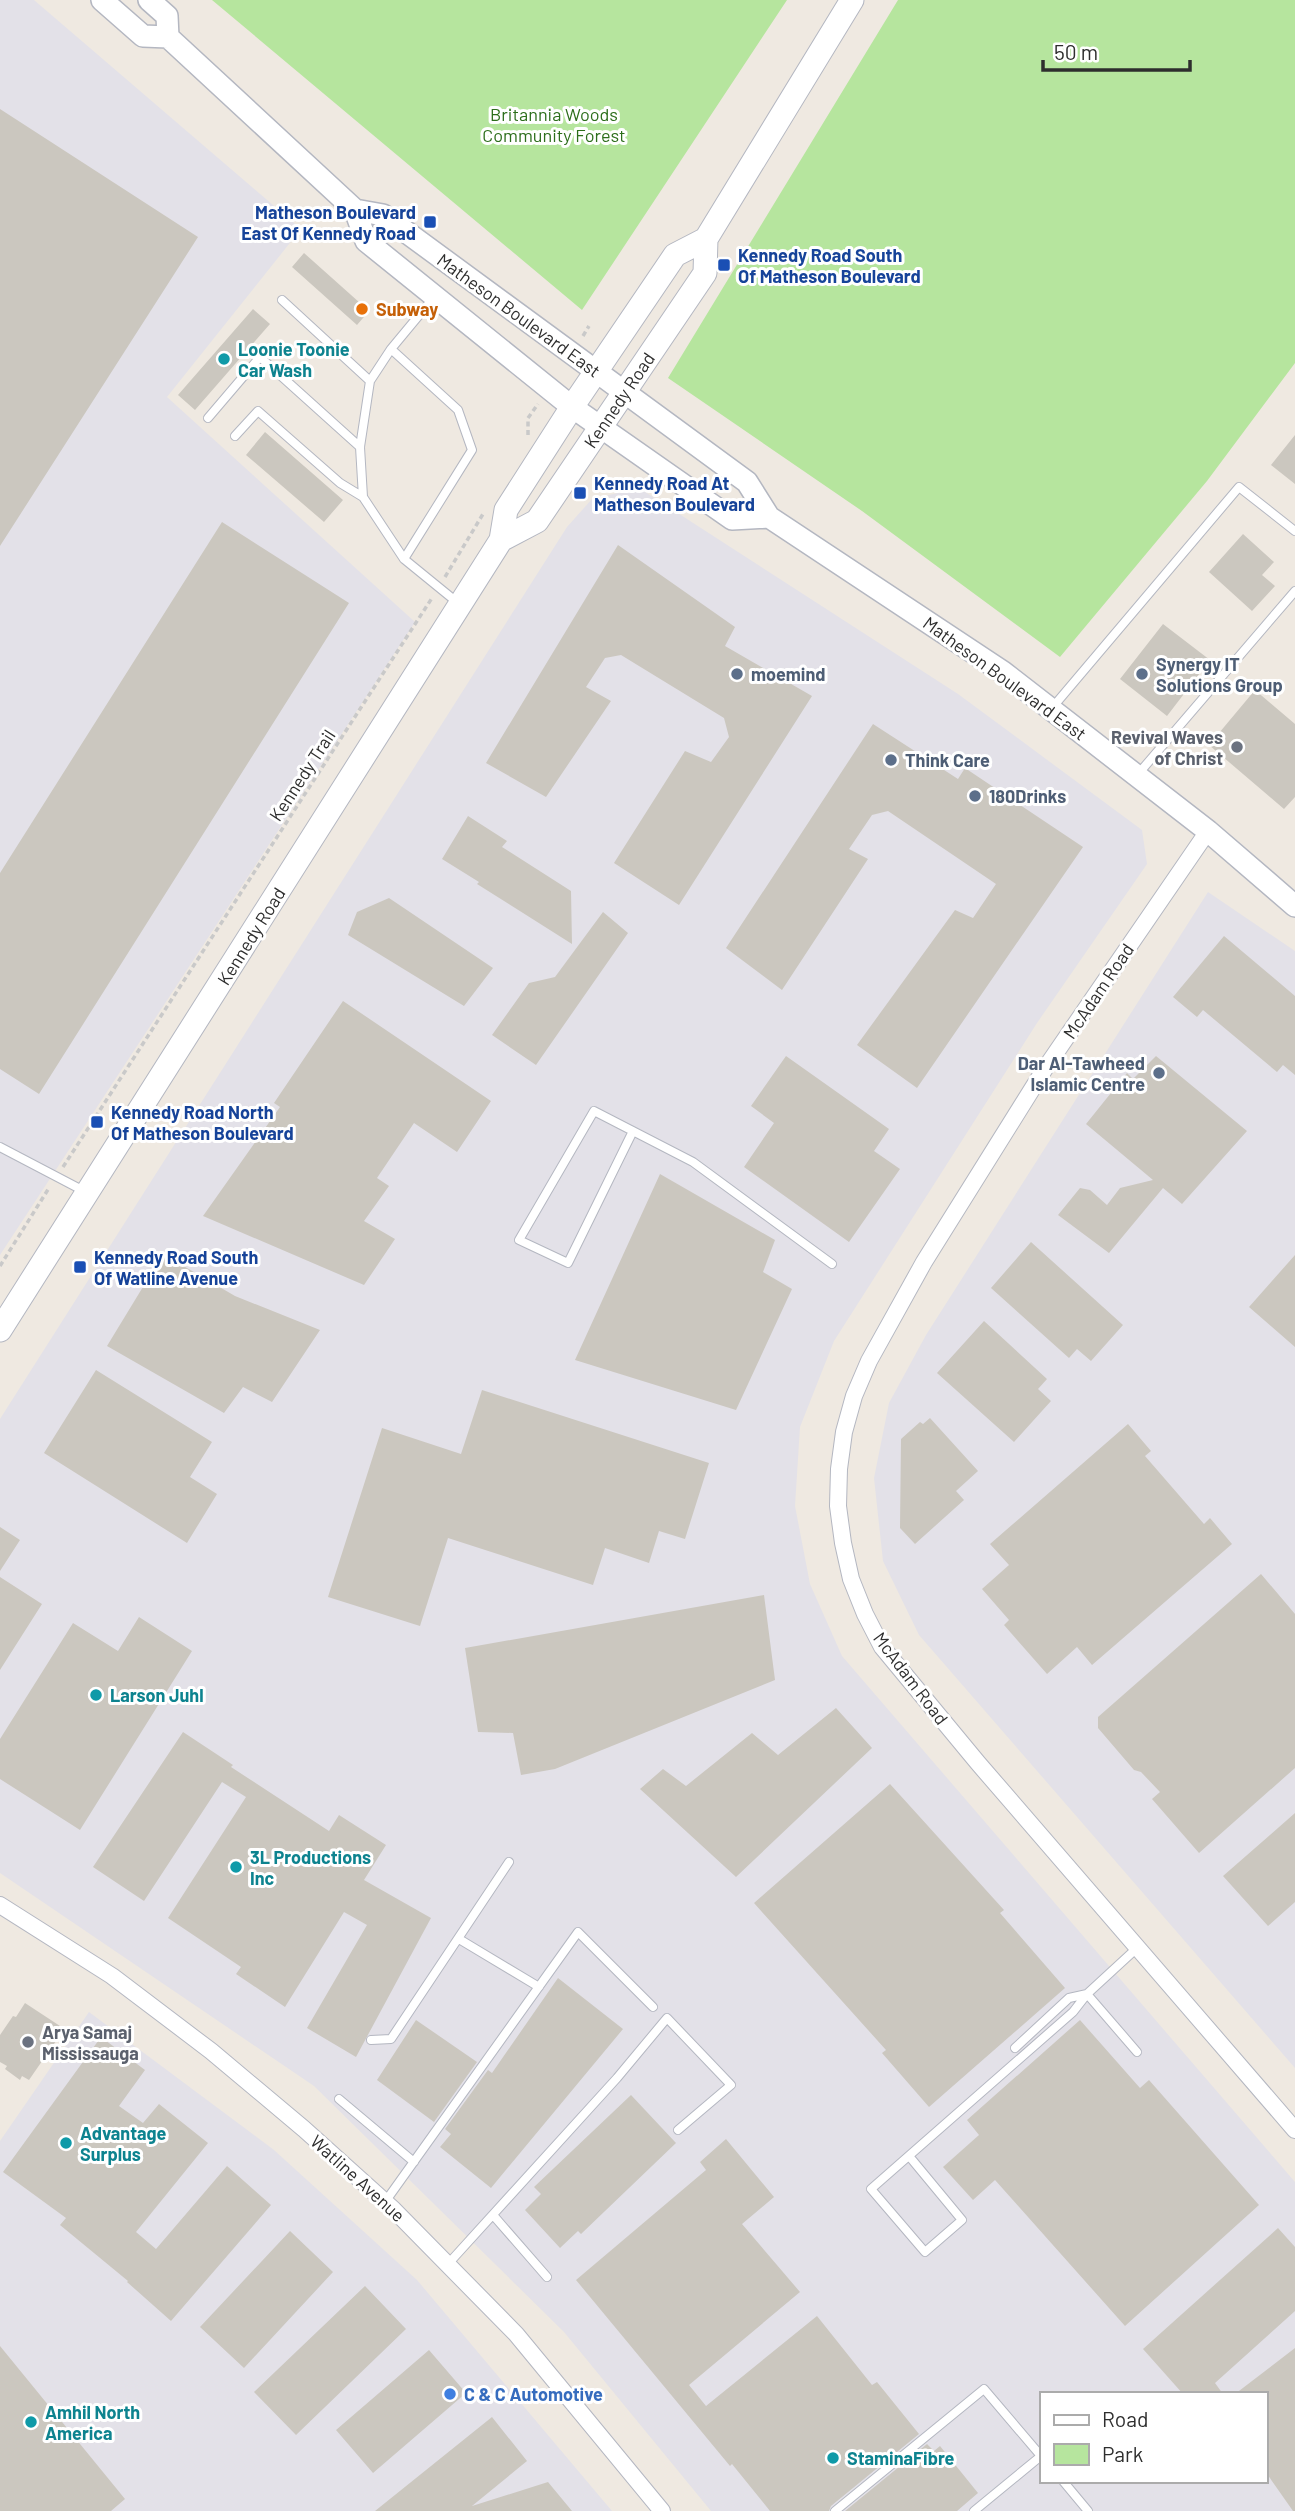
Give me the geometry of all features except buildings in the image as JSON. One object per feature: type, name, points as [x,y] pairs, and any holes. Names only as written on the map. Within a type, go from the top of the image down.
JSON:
[{"type":"main road","name":"Kennedy Road","points":[[501,540],[537,521],[705,273],[706,239],[852,0]]},
{"type":"main road","name":"Kennedy Road","points":[[0,1330],[461,605],[501,540],[506,510],[572,407],[675,254],[706,239]]},
{"type":"street","name":"Matheson Boulevard East","points":[[102,0],[143,36],[168,37],[355,210],[366,241],[572,407],[732,519],[769,517]]},
{"type":"street","name":"Matheson Boulevard East","points":[[149,0],[167,16],[168,37]]},
{"type":"street","name":"Matheson Boulevard East","points":[[355,210],[383,215],[747,482],[769,517],[1003,672],[1208,831],[1295,906]]},
{"type":"street","name":"McAdam Road","points":[[1208,831],[1044,1070],[924,1262],[869,1361],[854,1396],[844,1432],[838,1506],[848,1565],[865,1614],[882,1647],[1136,1948],[1295,2130]]},
{"type":"street","name":"Watline Avenue","points":[[0,1905],[112,1976],[211,2051],[385,2202],[516,2334],[662,2511]]},
{"type":"lane","points":[[363,497],[360,447],[369,381],[391,349],[435,296]]},
{"type":"lane","points":[[282,300],[369,381]]},
{"type":"lane","points":[[391,349],[458,410],[472,450],[404,559]]},
{"type":"lane","points":[[208,418],[260,357],[360,447]]},
{"type":"lane","points":[[235,436],[258,411],[341,483],[363,497],[404,559],[461,605]]},
{"type":"lane","points":[[1051,709],[1239,487],[1295,530]]},
{"type":"lane","points":[[1137,776],[1295,592]]},
{"type":"lane","points":[[633,1131],[568,1263],[519,1240],[594,1111],[694,1162],[832,1264]]},
{"type":"lane","points":[[0,1147],[88,1193]]},
{"type":"lane","points":[[371,2040],[391,2039],[509,1862]]},
{"type":"lane","points":[[385,2202],[578,1932],[653,2007]]},
{"type":"lane","points":[[459,1939],[538,1986]]},
{"type":"lane","points":[[909,2156],[962,2220],[925,2252],[872,2189],[909,2156],[1073,2011],[1087,1994],[1136,1948]]},
{"type":"lane","points":[[1014,2048],[1069,1998],[1087,1994]]},
{"type":"lane","points":[[1087,1994],[1137,2052]]},
{"type":"lane","points":[[449,2264],[617,2078],[667,2018],[731,2085],[678,2130]]},
{"type":"lane","points":[[339,2099],[414,2162]]},
{"type":"lane","points":[[493,2216],[547,2277]]},
{"type":"lane","points":[[835,2511],[984,2389],[1040,2455]]},
{"type":"lane","points":[[974,2511],[1040,2457]]},
{"type":"lane","points":[[1065,2483],[1088,2511]]},
{"type":"path","points":[[526,442],[530,430],[528,418],[532,413]]},
{"type":"path","name":"Kennedy Trail","points":[[77,1146],[438,589],[483,514]]},
{"type":"path","points":[[0,1266],[32,1215]]},
{"type":"shaded area","points":[[0,0],[34,0],[301,229],[167,397],[415,622],[0,1255]]},
{"type":"shaded area","points":[[639,488],[958,694],[1142,830],[1147,864],[1037,1023],[834,1341],[800,1427],[795,1506],[810,1584],[842,1656],[1295,2182],[1295,2511],[711,2511],[564,2332],[314,2086],[0,1873],[0,1419],[567,527],[592,499]]},
{"type":"shaded area","points":[[1208,892],[1295,951],[1295,2068],[919,1635],[883,1561],[874,1478],[889,1403],[926,1335]]},
{"type":"shaded area","points":[[89,2012],[274,2150],[417,2280],[612,2511],[0,2511],[0,2141]]},
{"type":"green space","name":"Britannia Woods Community Forest","points":[[212,0],[787,0],[582,310]]},
{"type":"green space","points":[[898,0],[1295,0],[1295,363],[1207,481],[1060,657],[862,511],[668,378]]},
{"type":"place","name":"Matheson Boulevard East Of Kennedy Road","points":[[430,222]]},
{"type":"place","name":"Kennedy Road South Of Matheson Boulevard","points":[[724,265]]},
{"type":"place","name":"Subway","points":[[362,309]]},
{"type":"place","name":"Loonie Toonie Car Wash","points":[[224,359]]},
{"type":"place","name":"Kennedy Road At Matheson Boulevard","points":[[580,493]]},
{"type":"place","name":"moemind","points":[[737,674]]},
{"type":"place","name":"Synergy IT Solutions Group","points":[[1142,674]]},
{"type":"place","name":"Revival Waves of Christ","points":[[1237,747]]},
{"type":"place","name":"Think Care","points":[[891,760]]},
{"type":"place","name":"180Drinks","points":[[975,796]]},
{"type":"place","name":"Dar Al-Tawheed Islamic Centre","points":[[1159,1073]]},
{"type":"place","name":"Kennedy Road North Of Matheson Boulevard","points":[[97,1122]]},
{"type":"place","name":"Kennedy Road South Of Watline Avenue","points":[[80,1267]]},
{"type":"place","name":"Larson Juhl","points":[[96,1695]]},
{"type":"place","name":"3L Productions Inc","points":[[236,1867]]},
{"type":"place","name":"Arya Samaj Mississauga","points":[[28,2042]]},
{"type":"place","name":"Advantage Surplus","points":[[66,2143]]},
{"type":"place","name":"C & C Automotive","points":[[450,2394]]},
{"type":"place","name":"Amhil North America","points":[[31,2422]]},
{"type":"place","name":"StaminaFibre","points":[[833,2458]]}]
